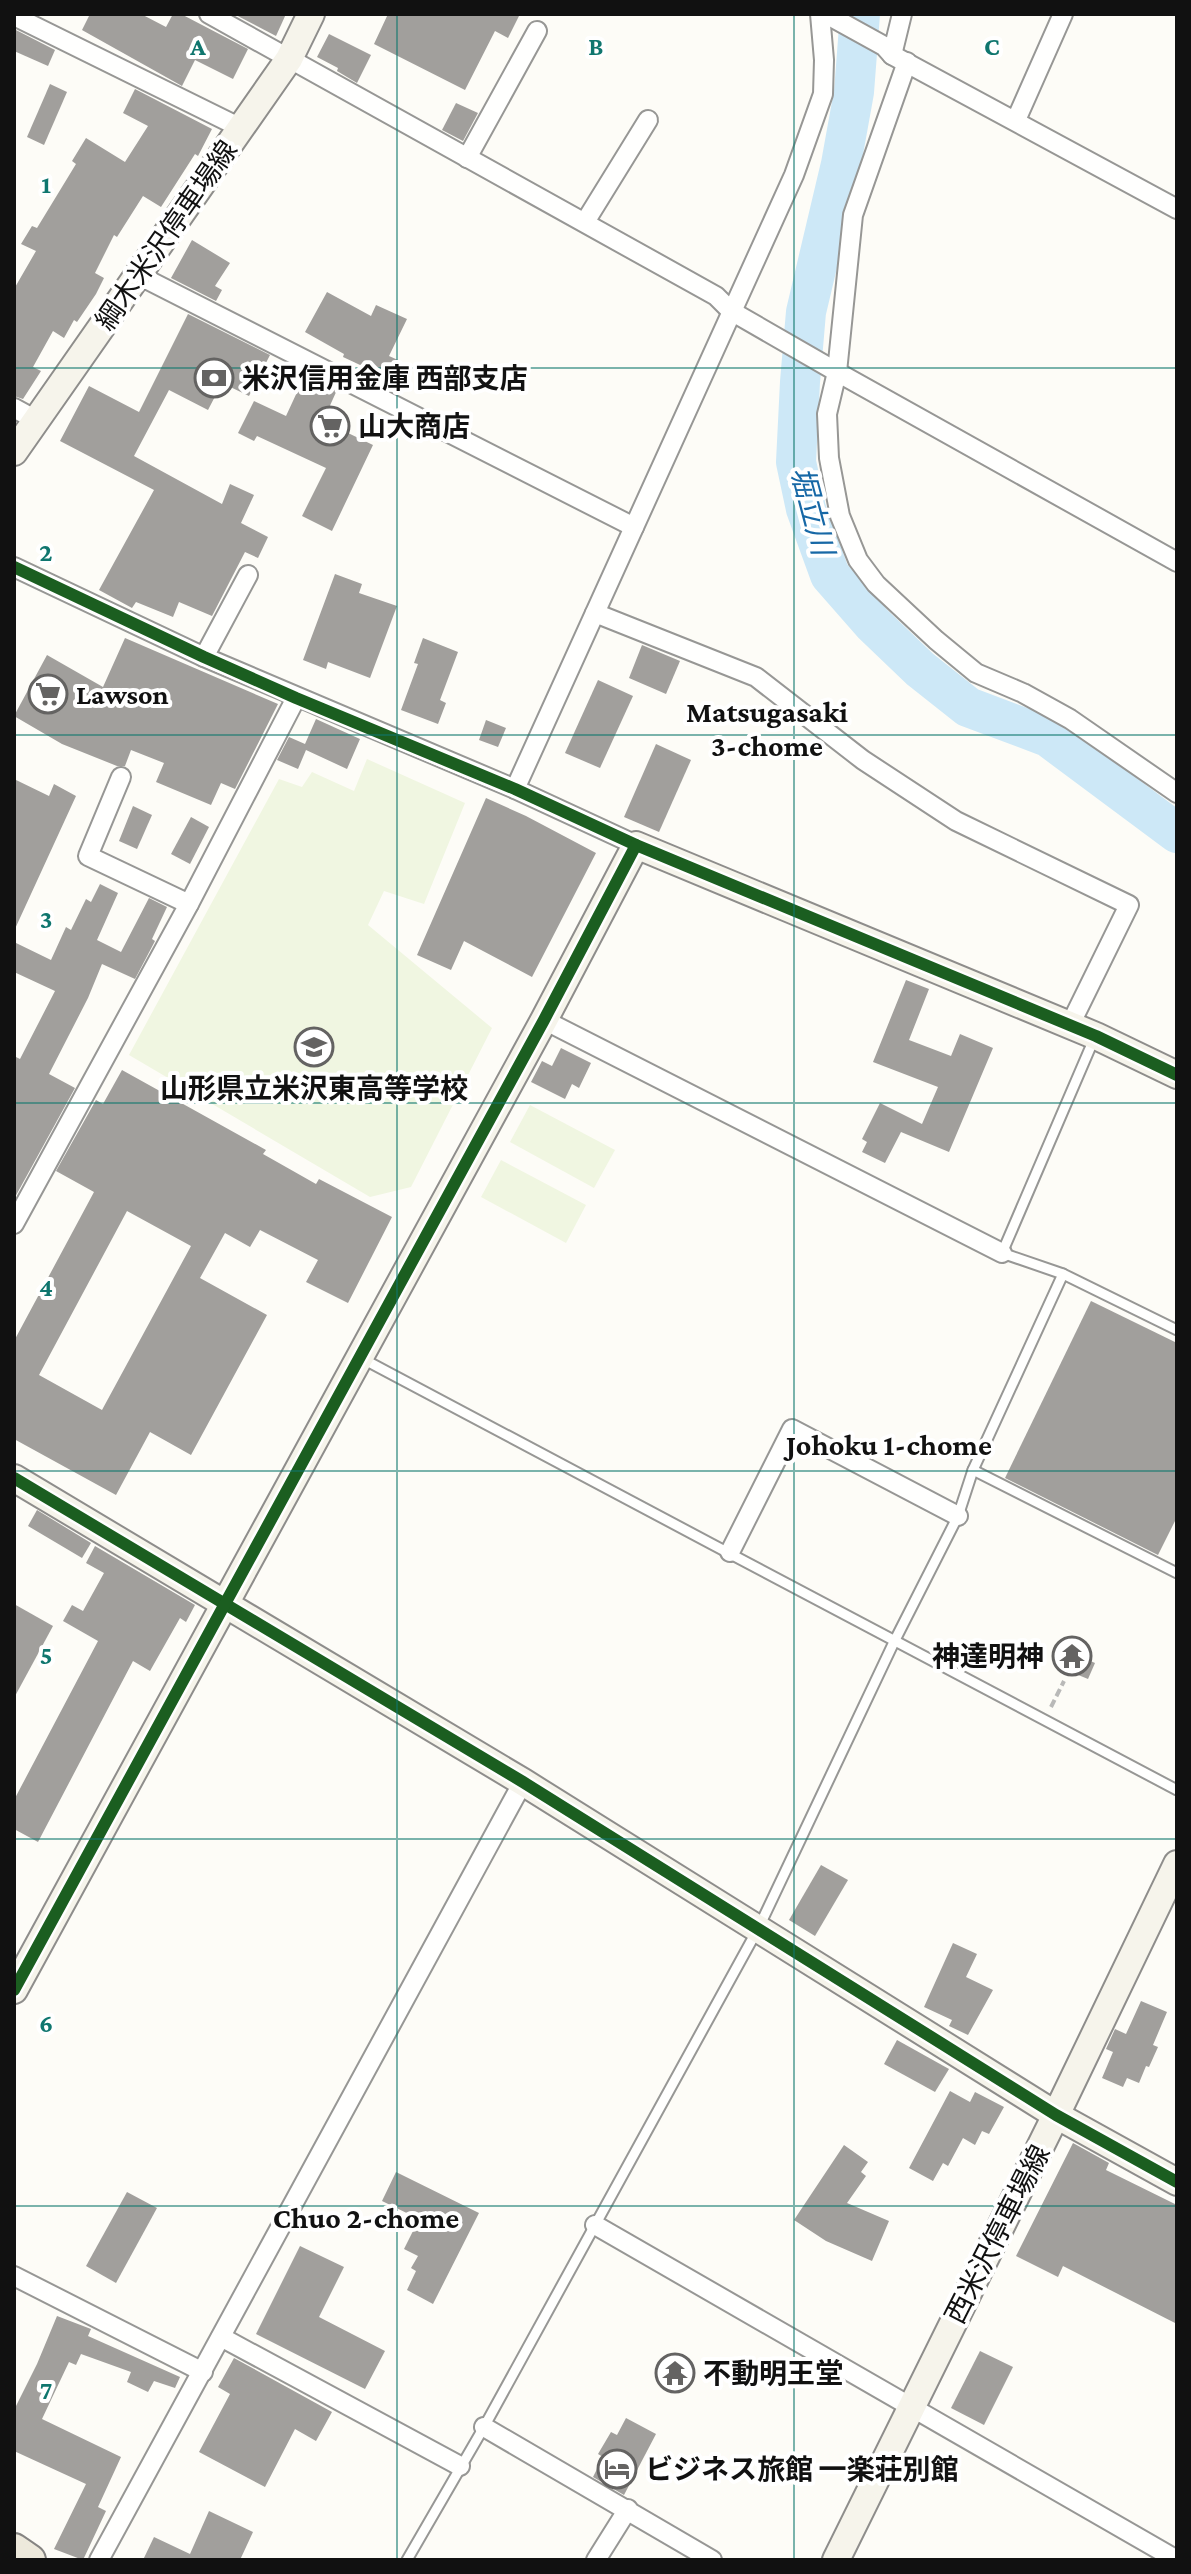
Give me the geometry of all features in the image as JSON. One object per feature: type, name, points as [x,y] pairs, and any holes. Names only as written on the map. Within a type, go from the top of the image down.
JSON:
[{"type":"main road","points":[[14,2549],[30,2560]]},
{"type":"street","points":[[209,14],[716,296],[731,311],[829,368],[1177,562]]},
{"type":"street","name":"綱木米沢停車場線","points":[[14,452],[25,414],[138,275],[289,59],[311,14]]},
{"type":"street","points":[[515,789],[794,175],[823,94],[820,14]]},
{"type":"street","points":[[827,14],[1177,209]]},
{"type":"street","points":[[902,14],[895,54],[853,215],[829,368],[829,458],[840,516],[858,560],[876,584],[976,673],[1023,693],[1070,719],[1177,793]]},
{"type":"street","points":[[1016,120],[1063,14]]},
{"type":"street","points":[[14,16],[241,128]]},
{"type":"street","points":[[467,158],[537,31]]},
{"type":"street","points":[[585,222],[648,120]]},
{"type":"street","points":[[138,275],[634,527]]},
{"type":"street","points":[[14,567],[296,698],[515,789],[636,845],[1096,1036],[1177,1075]]},
{"type":"street","points":[[204,657],[248,575]]},
{"type":"street","points":[[595,613],[756,677],[863,760],[956,821],[1129,905],[1070,1025]]},
{"type":"street","points":[[14,1224],[189,904],[296,698]]},
{"type":"street","points":[[121,777],[88,856],[189,904]]},
{"type":"street","points":[[14,1990],[544,1020],[636,845]]},
{"type":"street","points":[[544,1020],[1002,1253]]},
{"type":"street","points":[[730,1552],[792,1429],[958,1516]]},
{"type":"street","points":[[14,1478],[523,1782],[1056,2115],[1177,2182]]},
{"type":"street","points":[[99,2560],[523,1782]]},
{"type":"street","name":"西米沢停車場線","points":[[836,2560],[1177,1864]]},
{"type":"street","points":[[595,2225],[1177,2560]]},
{"type":"street","points":[[14,2276],[203,2372]]},
{"type":"street","points":[[221,2337],[460,2466]]},
{"type":"street","points":[[484,2427],[712,2560]]},
{"type":"street","points":[[596,2560],[628,2509]]},
{"type":"lane","points":[[1096,1036],[1002,1253],[1063,1274],[1177,1330]]},
{"type":"lane","points":[[407,2560],[484,2427],[759,1927],[894,1642],[958,1516],[973,1470],[1063,1274]]},
{"type":"lane","points":[[360,1357],[1177,1790]]},
{"type":"lane","points":[[973,1470],[1177,1573]]},
{"type":"path","points":[[1044,1720],[1064,1681]]},
{"type":"green space","points":[[367,759],[465,803],[424,904],[384,891],[368,925],[492,1028],[411,1187],[370,1197],[129,1055],[279,779],[302,787],[312,772],[354,791]]},
{"type":"green space","points":[[530,1105],[615,1150],[594,1188],[510,1142]]},
{"type":"green space","points":[[501,1160],[586,1205],[566,1243],[481,1197]]},
{"type":"building","points":[[90,14],[141,14],[166,27],[173,14],[181,14],[248,49],[233,79],[195,60],[182,86],[82,30]]},
{"type":"building","points":[[234,14],[286,14],[276,36]]},
{"type":"building","points":[[388,14],[520,14],[508,38],[495,31],[465,90],[374,44]]},
{"type":"building","points":[[14,29],[55,50],[48,66],[14,51]]},
{"type":"building","points":[[329,34],[371,55],[357,83],[317,57]]},
{"type":"building","points":[[50,84],[67,92],[44,145],[27,137]]},
{"type":"building","points":[[135,89],[212,129],[198,156],[195,154],[161,207],[143,196],[117,237],[114,235],[95,273],[104,278],[96,294],[77,322],[74,320],[64,338],[53,331],[33,367],[41,371],[23,399],[14,396],[14,289],[36,251],[21,244],[32,226],[37,228],[76,164],[72,161],[86,138],[125,162],[148,126],[123,113]]},
{"type":"building","points":[[456,103],[478,113],[463,141],[442,130]]},
{"type":"building","points":[[192,240],[230,263],[215,286],[222,290],[216,301],[171,278]]},
{"type":"building","points":[[327,292],[371,316],[376,305],[407,319],[389,356],[398,360],[390,379],[343,357],[344,354],[305,332]]},
{"type":"building","points":[[188,314],[270,355],[249,396],[222,383],[208,410],[169,390],[134,456],[222,504],[230,484],[254,495],[241,523],[268,537],[258,558],[245,552],[212,616],[179,602],[173,617],[136,602],[132,608],[99,590],[154,490],[60,441],[89,386],[139,412]]},
{"type":"building","points":[[305,375],[337,390],[323,421],[373,445],[332,531],[302,516],[326,468],[257,436],[254,441],[238,433],[254,401],[286,416]]},
{"type":"building","points":[[335,574],[362,584],[359,593],[397,606],[370,678],[328,662],[326,669],[303,660]]},
{"type":"building","points":[[125,638],[278,704],[235,789],[221,783],[211,805],[156,782],[164,763],[131,750],[125,766],[117,766],[62,744],[14,716],[47,655],[103,687]]},
{"type":"building","points":[[423,638],[458,652],[440,700],[446,703],[438,724],[401,710],[418,664],[414,663]]},
{"type":"building","points":[[642,645],[680,661],[666,694],[629,678]]},
{"type":"building","points":[[598,680],[633,696],[600,768],[565,753]]},
{"type":"building","points":[[316,719],[360,739],[347,769],[306,750],[298,769],[277,760],[289,737],[305,744]]},
{"type":"building","points":[[486,720],[506,728],[498,747],[479,740]]},
{"type":"building","points":[[656,744],[691,760],[659,832],[624,817]]},
{"type":"building","points":[[14,779],[49,796],[54,784],[76,796],[14,931]]},
{"type":"building","points":[[486,798],[596,853],[532,977],[464,941],[451,970],[417,955]]},
{"type":"building","points":[[133,806],[152,815],[137,849],[119,841]]},
{"type":"building","points":[[191,817],[209,827],[190,864],[171,854]]},
{"type":"building","points":[[100,884],[118,893],[97,940],[121,952],[149,898],[167,907],[152,939],[155,941],[135,979],[102,964],[49,1074],[75,1088],[14,1199],[14,1056],[20,1059],[55,991],[14,972],[14,942],[51,960],[66,927],[71,930],[86,899],[91,902]]},
{"type":"building","points":[[906,980],[929,989],[909,1040],[951,1056],[960,1034],[993,1048],[949,1152],[901,1132],[885,1163],[862,1152],[867,1142],[862,1139],[880,1103],[922,1124],[938,1087],[873,1062]]},
{"type":"building","points":[[561,1048],[591,1063],[579,1088],[572,1084],[565,1099],[531,1082],[542,1061],[552,1066]]},
{"type":"building","points":[[122,1070],[266,1150],[263,1154],[316,1184],[319,1179],[392,1217],[348,1303],[306,1282],[318,1260],[260,1230],[250,1247],[225,1233],[200,1278],[267,1315],[191,1455],[150,1432],[116,1495],[14,1439],[14,1341],[94,1192],[56,1171],[96,1100],[103,1104]],"holes":[[[127,1211],[191,1246],[102,1410],[39,1375]]]},
{"type":"building","points":[[1091,1301],[1177,1343],[1177,1517],[1158,1555],[1005,1478]]},
{"type":"building","points":[[37,1510],[91,1543],[82,1558],[28,1526]]},
{"type":"building","points":[[95,1546],[195,1605],[186,1622],[180,1618],[150,1671],[133,1661],[38,1842],[14,1829],[14,1800],[98,1641],[63,1621],[72,1605],[83,1611],[104,1573],[86,1563]]},
{"type":"building","points":[[14,1604],[53,1626],[14,1698]]},
{"type":"building","points":[[1061,1648],[1095,1663],[1088,1679],[1054,1665]]},
{"type":"building","points":[[821,1865],[848,1880],[815,1936],[789,1920]]},
{"type":"building","points":[[953,1943],[977,1954],[966,1977],[993,1990],[968,2035],[949,2026],[952,2020],[924,2007]]},
{"type":"building","points":[[1141,2001],[1167,2012],[1153,2045],[1158,2047],[1149,2067],[1146,2066],[1139,2083],[1127,2078],[1123,2087],[1102,2078],[1113,2052],[1106,2049],[1115,2029],[1126,2034]]},
{"type":"building","points":[[897,2040],[949,2069],[935,2092],[884,2064]]},
{"type":"building","points":[[950,2091],[970,2102],[975,2092],[1004,2107],[989,2134],[982,2131],[975,2145],[963,2138],[948,2166],[943,2163],[933,2181],[909,2168]]},
{"type":"building","points":[[1073,2143],[1109,2163],[1106,2170],[1177,2205],[1177,2324],[1063,2266],[1058,2277],[1016,2256]]},
{"type":"building","points":[[844,2145],[868,2162],[861,2172],[866,2176],[847,2203],[889,2221],[872,2261],[826,2241],[794,2220]]},
{"type":"building","points":[[396,2172],[479,2213],[433,2304],[407,2290],[416,2271],[411,2268],[418,2256],[404,2249],[419,2219],[382,2201]]},
{"type":"building","points":[[127,2192],[157,2208],[116,2283],[86,2266]]},
{"type":"building","points":[[300,2246],[344,2267],[319,2317],[385,2351],[365,2389],[256,2334]]},
{"type":"building","points":[[57,2316],[91,2329],[88,2336],[180,2377],[175,2388],[154,2381],[148,2392],[127,2382],[131,2372],[81,2354],[76,2365],[69,2362],[42,2419],[121,2457],[98,2507],[106,2511],[83,2560],[54,2549],[86,2484],[14,2451],[14,2410]]},
{"type":"building","points":[[980,2351],[1013,2367],[984,2425],[951,2408]]},
{"type":"building","points":[[234,2358],[332,2412],[316,2441],[295,2429],[265,2487],[199,2452],[230,2394],[218,2387]]},
{"type":"building","name":"ビジネス旅館 一楽荘別館","points":[[626,2418],[656,2434],[624,2495],[593,2477],[603,2457],[598,2454],[611,2432],[617,2435]]},
{"type":"building","points":[[209,2511],[253,2532],[240,2560],[143,2560],[154,2537],[190,2554]]},
{"type":"waterway","name":"堀立川","points":[[860,14],[854,92],[841,164],[806,312],[800,382],[796,462],[806,509],[830,575],[873,624],[920,669],[968,707],[1048,737],[1177,833]]},
{"type":"cycle path","points":[[14,567],[296,698],[515,789],[636,845],[1096,1036],[1177,1075]]},
{"type":"cycle path","points":[[14,1990],[544,1020],[636,845]]},
{"type":"cycle path","points":[[14,1478],[523,1782],[1056,2115],[1177,2182]]},
{"type":"place","name":"米沢信用金庫 西部支店","points":[[214,378]]},
{"type":"place","name":"山大商店","points":[[330,426]]},
{"type":"place","name":"Lawson","points":[[48,694]]},
{"type":"place","name":"山形県立米沢東高等学校","points":[[314,1047]]},
{"type":"place","name":"神達明神","points":[[1072,1656]]},
{"type":"place","name":"不動明王堂","points":[[675,2373]]},
{"type":"place","name":"ビジネス旅館 一楽荘別館","points":[[617,2469]]},
{"type":"district","name":"Matsugasaki 3-chome","points":[[767,729]]},
{"type":"district","name":"Johoku 1-chome","points":[[889,1445]]},
{"type":"district","name":"Chuo 2-chome","points":[[366,2218]]}]
